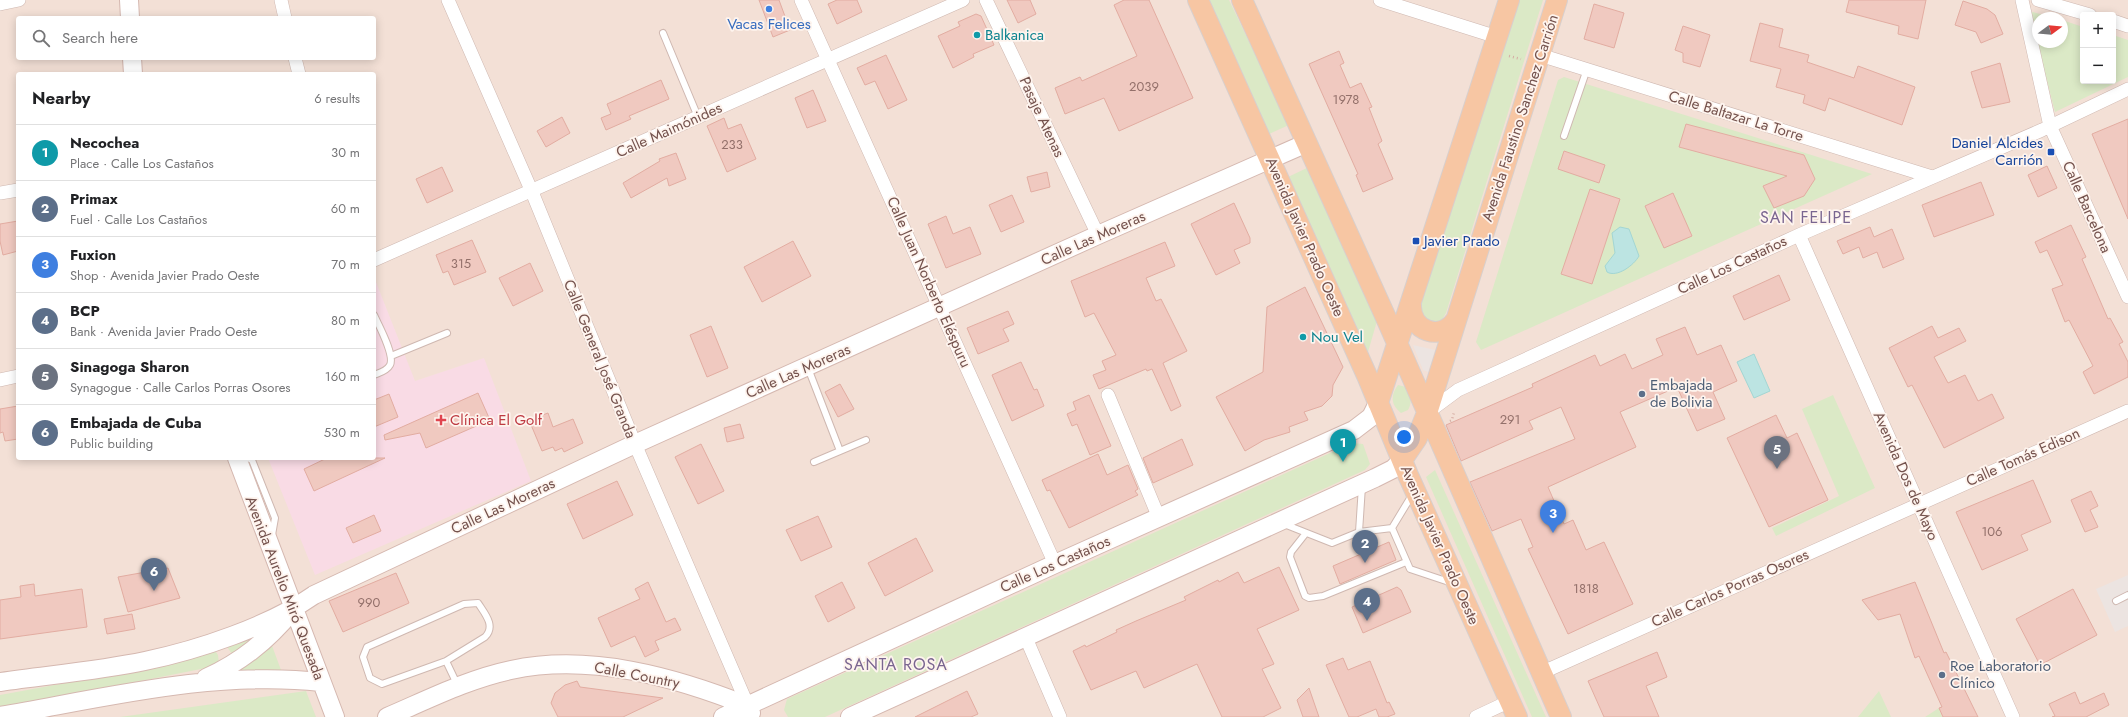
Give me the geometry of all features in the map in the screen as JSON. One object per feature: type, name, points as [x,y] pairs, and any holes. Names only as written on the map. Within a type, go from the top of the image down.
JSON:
[{"type":"main road","name":"Avenida Javier Prado Oeste","points":[[1198,0],[1513,709]]},
{"type":"main road","points":[[1242,0],[1398,345],[1561,717]]},
{"type":"main road","points":[[1378,403],[1509,0]]},
{"type":"main road","name":"Avenida Faustino Sanchez Carrión","points":[[1402,460],[1416,438],[1427,413],[1557,0]]},
{"type":"main road","points":[[1411,305],[1410,311],[1415,322],[1430,332],[1445,330],[1456,320]]},
{"type":"street","points":[[0,4],[20,0]]},
{"type":"street","points":[[129,0],[130,16]]},
{"type":"street","points":[[281,0],[285,16]]},
{"type":"street","name":"Calle General José Granda","points":[[448,0],[532,192],[635,444],[750,711]]},
{"type":"street","name":"Calle Juan Norberto Eléspuru","points":[[801,0],[1055,564]]},
{"type":"street","name":"Calle Maimónides","points":[[376,259],[532,192],[828,58],[963,0]]},
{"type":"street","name":"Pasaje Atenas","points":[[986,0],[1098,235]]},
{"type":"street","points":[[1380,0],[1495,44]]},
{"type":"street","name":"Calle Barcelona","points":[[2022,0],[2046,128],[2128,297]]},
{"type":"street","points":[[2038,0],[2080,12]]},
{"type":"street","points":[[2116,23],[2128,26]]},
{"type":"street","points":[[132,60],[134,72]]},
{"type":"street","points":[[296,60],[298,72]]},
{"type":"street","name":"Calle Baltazar La Torre","points":[[1539,60],[1587,69],[1932,177]]},
{"type":"street","name":"Calle Los Castaños","points":[[1427,413],[1458,390],[1799,235],[2046,128],[2128,89]]},
{"type":"street","name":"Calle Las Moreras","points":[[294,609],[314,595],[635,444],[1098,235],[1307,143]]},
{"type":"street","points":[[0,193],[16,190]]},
{"type":"street","name":"Avenida Dos de Mayo","points":[[1799,235],[2013,717]]},
{"type":"street","points":[[0,380],[16,376]]},
{"type":"street","points":[[1108,395],[1159,518]]},
{"type":"street","name":"Calle Los Castaños","points":[[723,717],[750,711],[1055,564],[1354,430],[1371,417],[1378,403]]},
{"type":"street","name":"Calle Tomás Edison","points":[[1918,504],[2128,411]]},
{"type":"street","name":"Avenida Aurelio Miró Quesada","points":[[237,460],[334,717]]},
{"type":"street","points":[[850,717],[1362,484],[1393,469],[1402,460]]},
{"type":"street","name":"Calle Carlos Porras Osores","points":[[1541,673],[1918,504]]},
{"type":"street","points":[[0,682],[145,661],[205,644],[294,609]]},
{"type":"street","points":[[196,683],[227,669],[252,652],[274,632],[294,609]]},
{"type":"street","points":[[1026,638],[1060,717]]},
{"type":"street","points":[[205,644],[214,644],[223,650],[227,659],[227,669]]},
{"type":"street","name":"Calle Country","points":[[387,717],[492,675],[513,670],[559,665],[613,668],[664,678],[721,695],[750,711]]},
{"type":"street","points":[[0,716],[196,683],[289,679],[321,682]]},
{"type":"street","points":[[1476,717],[1513,709]]},
{"type":"lane","points":[[663,33],[698,117]]},
{"type":"lane","points":[[1564,136],[1587,69]]},
{"type":"lane","points":[[376,320],[391,356],[390,365],[385,370],[376,374]]},
{"type":"lane","points":[[391,356],[447,333]]},
{"type":"lane","points":[[807,367],[840,451]]},
{"type":"lane","points":[[814,462],[866,440]]},
{"type":"lane","points":[[252,460],[275,518],[270,546]]},
{"type":"lane","points":[[1359,532],[1362,484]]},
{"type":"lane","points":[[1392,528],[1415,490]]},
{"type":"lane","points":[[1278,522],[1332,543],[1359,532],[1392,528]]},
{"type":"lane","points":[[1392,528],[1410,569],[1458,585]]},
{"type":"lane","points":[[1306,533],[1291,552],[1290,557],[1305,596],[1309,598],[1323,596],[1406,562]]},
{"type":"lane","points":[[2116,601],[2128,596]]},
{"type":"lane","points":[[478,603],[490,622],[489,633],[446,661],[382,684],[370,678],[363,657],[367,647],[464,604],[478,603]]},
{"type":"lane","points":[[446,661],[459,687]]},
{"type":"path","points":[[1495,44],[1539,60]]},
{"type":"shaded area","points":[[0,0],[2128,0],[2128,717],[0,717]]},
{"type":"shaded area","name":"Clínica El Golf","points":[[376,282],[415,381],[484,358],[531,481],[315,575],[269,460],[376,460]]},
{"type":"shaded area","points":[[1413,345],[1435,350],[1428,372],[1423,370]]},
{"type":"shaded area","points":[[2128,575],[2128,626],[2115,632],[2096,589]]},
{"type":"green space","points":[[1205,0],[1229,0],[1289,125],[1269,134]]},
{"type":"green space","points":[[1518,0],[1543,0],[1446,313],[1440,323],[1429,325],[1419,309]]},
{"type":"green space","points":[[2029,11],[2033,12],[2032,23]]},
{"type":"green space","points":[[2068,22],[2080,26],[2080,84],[2113,84],[2055,112],[2039,48],[2068,48]]},
{"type":"green space","points":[[2116,36],[2128,40],[2128,77],[2116,83]]},
{"type":"green space","points":[[1564,77],[1872,174],[1481,350],[1476,342],[1558,80]]},
{"type":"green space","points":[[1311,166],[1377,321],[1368,352],[1288,177]]},
{"type":"green space","points":[[1398,385],[1406,387],[1410,398],[1408,410],[1401,413],[1395,407],[1393,400],[1395,389]]},
{"type":"green space","points":[[1833,395],[1875,488],[1776,536],[1772,528],[1839,496],[1802,409]]},
{"type":"green space","points":[[1352,443],[1363,444],[1370,464],[1365,470],[825,717],[788,717],[784,710],[787,699]]},
{"type":"green space","points":[[1435,470],[1546,717],[1532,717],[1426,477]]},
{"type":"green space","points":[[268,628],[232,654],[223,641]]},
{"type":"green space","points":[[271,643],[281,670],[231,674]]},
{"type":"green space","points":[[213,648],[218,655],[219,663],[211,667],[0,709],[0,695],[169,664]]},
{"type":"green space","points":[[306,691],[316,717],[120,717]]},
{"type":"green space","points":[[1879,691],[1891,717],[1858,717]]},
{"type":"green space","points":[[1939,708],[1942,717],[1925,717]]},
{"type":"water","points":[[1620,227],[1629,229],[1639,256],[1637,260],[1625,270],[1611,273],[1607,272],[1605,266],[1615,253],[1612,233]]},
{"type":"water","points":[[1754,354],[1770,391],[1754,398],[1737,362]]},
{"type":"building","points":[[759,0],[779,0],[790,30],[773,37]]},
{"type":"building","points":[[837,0],[857,0],[862,12],[837,24],[828,4]]},
{"type":"building","points":[[1007,0],[1030,0],[1036,14],[1018,23]]},
{"type":"building","points":[[1124,0],[1149,0],[1193,98],[1119,131],[1104,98],[1065,114],[1055,88],[1080,77],[1082,81],[1137,56],[1114,5]]},
{"type":"building","points":[[1849,0],[1926,0],[1918,39],[1898,34],[1899,26],[1846,12]]},
{"type":"building","points":[[1963,1],[1987,9],[1995,15],[2003,34],[1981,43],[1976,32],[1955,25]]},
{"type":"building","points":[[1594,4],[1624,13],[1614,48],[1584,39]]},
{"type":"building","points":[[976,14],[981,16],[994,45],[973,54],[974,57],[953,68],[938,36],[960,26],[958,22]]},
{"type":"building","points":[[1760,23],[1783,29],[1779,47],[1809,55],[1807,62],[1854,78],[1858,66],[1915,87],[1902,125],[1829,98],[1825,111],[1803,103],[1805,95],[1776,87],[1781,69],[1750,61]]},
{"type":"building","points":[[1683,26],[1710,35],[1700,67],[1683,62],[1683,53],[1675,50]]},
{"type":"building","points":[[1339,51],[1344,63],[1340,65],[1350,88],[1361,83],[1372,107],[1369,108],[1382,141],[1378,144],[1393,179],[1363,192],[1356,175],[1358,174],[1309,64]]},
{"type":"building","points":[[886,55],[907,100],[888,109],[875,81],[865,85],[857,68]]},
{"type":"building","points":[[2000,63],[2010,102],[1982,108],[1971,72]]},
{"type":"building","points":[[661,80],[669,99],[629,116],[631,119],[606,130],[601,118],[611,114],[607,104]]},
{"type":"building","points":[[813,90],[826,121],[807,128],[795,98]]},
{"type":"building","points":[[562,117],[570,133],[546,147],[537,131]]},
{"type":"building","points":[[724,118],[728,129],[741,124],[756,159],[727,172],[707,126]]},
{"type":"building","points":[[2128,119],[2128,219],[2092,134]]},
{"type":"building","points":[[1686,124],[1804,155],[1815,179],[1804,196],[1774,208],[1763,186],[1787,176],[1679,147]]},
{"type":"building","points":[[1564,151],[1605,165],[1599,183],[1558,169]]},
{"type":"building","points":[[676,153],[686,179],[669,186],[667,178],[631,198],[623,183],[660,161],[659,159]]},
{"type":"building","points":[[2047,166],[2057,188],[2038,197],[2028,175]]},
{"type":"building","points":[[442,167],[453,191],[427,203],[416,179]]},
{"type":"building","points":[[1047,172],[1050,187],[1031,192],[1027,177]]},
{"type":"building","points":[[1981,182],[1994,215],[1934,237],[1922,205]]},
{"type":"building","points":[[1590,189],[1620,199],[1592,284],[1561,274]]},
{"type":"building","points":[[1673,193],[1692,236],[1664,248],[1645,206]]},
{"type":"building","points":[[1012,195],[1024,222],[1001,232],[989,205]]},
{"type":"building","points":[[1234,203],[1250,238],[1250,243],[1234,250],[1240,263],[1216,275],[1191,224]]},
{"type":"building","points":[[946,216],[953,234],[970,227],[981,254],[946,268],[928,224]]},
{"type":"building","points":[[16,221],[16,252],[3,255],[0,241],[0,224]]},
{"type":"building","points":[[2071,225],[2086,257],[2082,259],[2108,319],[2110,318],[2123,342],[2119,344],[2128,362],[2128,377],[2094,394],[2083,372],[2093,366],[2069,320],[2065,322],[2052,289],[2063,285],[2047,250],[2040,253],[2035,242]]},
{"type":"building","points":[[1870,227],[1874,237],[1892,229],[1904,259],[1883,268],[1877,252],[1863,258],[1859,247],[1843,254],[1837,241]]},
{"type":"building","points":[[472,240],[486,272],[454,285],[448,271],[443,273],[436,255]]},
{"type":"building","points":[[793,241],[811,276],[762,302],[744,267]]},
{"type":"building","points":[[1165,242],[1175,266],[1146,278],[1156,301],[1161,299],[1187,351],[1163,363],[1181,406],[1171,411],[1152,369],[1147,371],[1146,369],[1099,389],[1093,375],[1106,370],[1102,361],[1116,355],[1094,313],[1085,317],[1071,281]]},
{"type":"building","points":[[530,263],[543,291],[513,306],[499,278]]},
{"type":"building","points":[[1779,275],[1790,300],[1744,320],[1733,296]]},
{"type":"building","points":[[1305,287],[1343,367],[1333,385],[1332,396],[1322,406],[1304,412],[1308,420],[1289,427],[1290,432],[1264,440],[1245,451],[1216,397],[1263,372],[1267,307]]},
{"type":"building","points":[[1008,311],[1014,324],[1003,329],[1009,341],[978,354],[967,328]]},
{"type":"building","points":[[711,326],[728,368],[707,377],[690,335]]},
{"type":"building","points":[[1932,326],[1938,338],[1959,328],[1966,341],[1934,357],[1948,383],[1965,375],[1978,401],[1992,394],[2004,418],[1944,448],[1912,385],[1908,387],[1889,348]]},
{"type":"building","points":[[1685,327],[1697,355],[1721,345],[1737,381],[1713,392],[1725,419],[1697,431],[1677,387],[1620,412],[1636,447],[1548,487],[1564,524],[1573,520],[1586,550],[1604,542],[1633,604],[1568,634],[1528,549],[1533,547],[1521,519],[1492,531],[1470,482],[1575,439],[1561,407],[1529,421],[1533,429],[1461,461],[1446,425],[1533,387],[1532,384],[1595,355],[1600,366],[1625,354],[1632,369],[1663,355],[1656,339]]},
{"type":"building","points":[[1021,362],[1034,390],[1037,389],[1044,406],[1012,421],[992,375]]},
{"type":"building","points":[[840,384],[854,409],[838,417],[825,392]]},
{"type":"building","points":[[478,393],[490,420],[426,448],[420,433],[385,440],[384,435]]},
{"type":"building","points":[[389,394],[398,417],[376,426],[376,399]]},
{"type":"building","points":[[1089,395],[1111,446],[1090,455],[1077,424],[1072,426],[1067,414],[1076,410],[1073,402]]},
{"type":"building","points":[[16,406],[16,439],[5,441],[3,432],[0,433],[0,409]]},
{"type":"building","points":[[548,413],[553,427],[573,419],[583,443],[564,452],[562,448],[555,451],[553,447],[542,451],[529,420]]},
{"type":"building","points":[[1776,415],[1787,438],[1797,433],[1828,500],[1769,527],[1727,438]]},
{"type":"building","points":[[740,424],[744,438],[727,442],[724,428]]},
{"type":"building","points":[[1182,439],[1193,465],[1153,483],[1143,458]]},
{"type":"building","points":[[701,444],[724,491],[698,504],[675,457]]},
{"type":"building","points":[[1098,454],[1107,475],[1128,465],[1138,489],[1135,491],[1138,495],[1069,528],[1050,490],[1047,491],[1042,480]]},
{"type":"building","points":[[376,458],[385,458],[314,491],[304,469],[323,460],[376,460]]},
{"type":"building","points":[[2033,480],[2051,522],[2021,535],[2028,550],[1982,570],[1956,512]]},
{"type":"building","points":[[617,481],[633,515],[583,539],[567,504]]},
{"type":"building","points":[[2091,491],[2098,506],[2090,510],[2098,527],[2085,532],[2071,500]]},
{"type":"building","points":[[374,515],[381,531],[353,543],[346,528]]},
{"type":"building","points":[[818,516],[832,547],[801,561],[786,530]]},
{"type":"building","points":[[916,538],[933,571],[885,596],[868,563]]},
{"type":"building","points":[[1389,542],[1396,560],[1340,584],[1333,566]]},
{"type":"building","points":[[1279,567],[1299,610],[1257,629],[1274,664],[1262,669],[1281,708],[1263,717],[1222,717],[1197,664],[1144,688],[1136,671],[1091,690],[1073,651],[1085,645],[1086,647],[1117,632],[1116,630],[1186,600],[1184,597],[1218,580],[1219,582],[1238,572],[1244,583]]},
{"type":"building","points":[[168,568],[180,598],[128,612],[118,577]]},
{"type":"building","points":[[396,573],[409,603],[343,632],[329,601]]},
{"type":"building","points":[[648,582],[666,622],[675,618],[681,630],[655,641],[659,650],[645,657],[635,636],[611,647],[598,618],[640,599],[635,589]]},
{"type":"building","points":[[842,582],[855,608],[828,622],[815,596]]},
{"type":"building","points":[[1915,582],[1944,653],[1946,652],[1978,717],[1943,717],[1939,708],[1942,707],[1919,656],[1915,658],[1900,614],[1878,620],[1862,600]]},
{"type":"building","points":[[34,584],[35,596],[82,589],[87,627],[0,639],[0,600],[21,597],[20,586]]},
{"type":"building","points":[[1397,587],[1401,590],[1411,612],[1363,633],[1352,607]]},
{"type":"building","points":[[2073,589],[2097,635],[2040,665],[2016,619]]},
{"type":"building","points":[[132,614],[135,629],[107,634],[104,619]]},
{"type":"building","points":[[1657,652],[1667,677],[1646,686],[1659,717],[1604,717],[1588,681]]},
{"type":"building","points":[[1343,658],[1348,670],[1370,661],[1387,703],[1389,702],[1395,714],[1387,717],[1379,717],[1376,709],[1357,717],[1349,717],[1326,665]]},
{"type":"building","points":[[577,681],[580,687],[663,698],[623,717],[558,717],[551,703],[555,693],[565,685]]},
{"type":"building","points":[[1309,688],[1319,717],[1303,717],[1297,700]]},
{"type":"building","points":[[967,691],[978,714],[971,717],[915,717]]},
{"type":"building","points":[[2075,692],[2080,704],[2104,693],[2109,705],[2086,717],[2052,717],[2055,716],[2049,704]]},
{"type":"place","name":"Vacas Felices","points":[[769,9]]},
{"type":"place","name":"Balkanica","points":[[977,35]]},
{"type":"place","name":"Daniel Alcides Carrión","points":[[2051,152]]},
{"type":"place","name":"Javier Prado","points":[[1416,241]]},
{"type":"place","name":"Nou Vel","points":[[1303,337]]},
{"type":"place","name":"Embajada de Bolivia","points":[[1642,394]]},
{"type":"place","name":"Clínica El Golf","points":[[441,420]]},
{"type":"place","name":"Necochea","points":[[1343,462]]},
{"type":"place","name":"Sinagoga Sharon","points":[[1777,469]]},
{"type":"place","name":"Fuxion","points":[[1553,533]]},
{"type":"place","name":"Primax","points":[[1365,563]]},
{"type":"place","name":"Embajada de Cuba","points":[[154,591]]},
{"type":"place","name":"BCP","points":[[1367,621]]},
{"type":"place","name":"Roe Laboratorio Clínico","points":[[1942,675]]},
{"type":"district","name":"SAN FELIPE","points":[[1806,217]]},
{"type":"district","name":"SANTA ROSA","points":[[896,664]]}]
